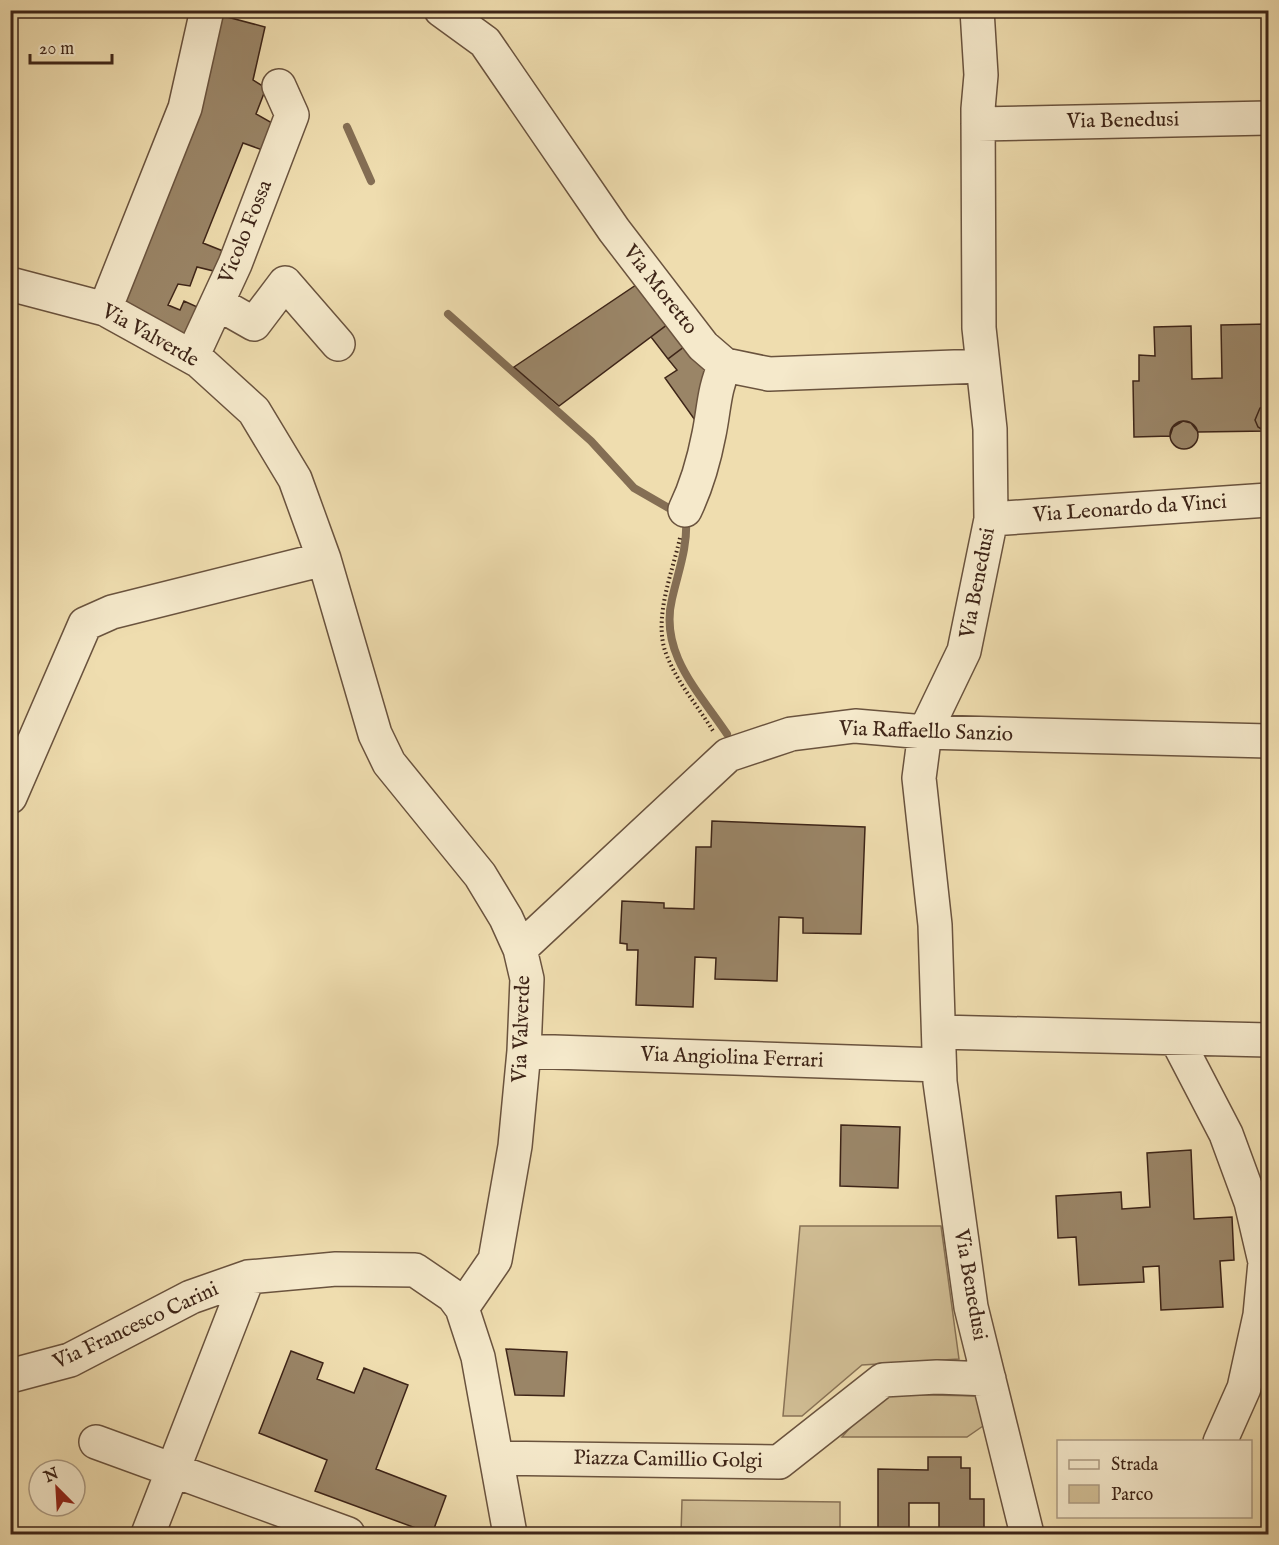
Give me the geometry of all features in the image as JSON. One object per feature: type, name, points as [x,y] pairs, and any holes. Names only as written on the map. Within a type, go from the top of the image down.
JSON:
[{"type":"street","points":[[105,309],[185,108],[207,10]]},
{"type":"street","name":"Via Moretto","points":[[441,10],[485,42],[614,230],[703,346],[724,365]]},
{"type":"street","name":"Via Benedusi","points":[[977,12],[981,75],[978,124],[981,366],[990,429],[991,519],[964,651],[925,732],[919,778],[935,925],[939,1065],[971,1307],[1027,1534]]},
{"type":"street","name":"Vicolo Fossa","points":[[192,357],[217,303],[292,115],[279,86]]},
{"type":"street","name":"Via Benedusi","points":[[978,124],[1269,118]]},
{"type":"street","name":"Vicolo Fossa","points":[[217,303],[254,324],[285,283],[339,344]]},
{"type":"street","name":"Via Valverde","points":[[10,284],[105,309],[192,357],[254,411],[295,479],[324,559],[375,734],[389,763],[480,874],[506,918],[520,949],[527,980],[524,1051],[515,1146],[495,1260],[462,1308]]},
{"type":"street","points":[[683,523],[696,486],[710,432],[716,383],[724,365],[769,374],[981,366]]},
{"type":"street","name":"Via Leonardo da Vinci","points":[[991,519],[1269,500]]},
{"type":"street","points":[[10,797],[85,624],[112,612],[324,559]]},
{"type":"street","name":"Via Raffaello Sanzio","points":[[520,949],[728,755],[791,734],[855,726],[925,732],[1269,741]]},
{"type":"street","points":[[939,1032],[1002,1038],[1269,1040]]},
{"type":"street","points":[[1176,1038],[1209,1111],[1226,1134],[1251,1202],[1265,1262],[1260,1315],[1244,1388],[1221,1440]]},
{"type":"street","name":"Via Angiolina Ferrari","points":[[524,1051],[939,1065]]},
{"type":"street","name":"Via Francesco Carini","points":[[10,1376],[70,1360],[190,1297],[248,1277],[336,1269],[416,1270],[453,1296],[462,1308]]},
{"type":"street","points":[[148,1534],[248,1277]]},
{"type":"street","points":[[462,1308],[478,1358],[510,1534]]},
{"type":"street","name":"Piazza Camillio Golgi","points":[[498,1458],[779,1462],[883,1380],[937,1377],[989,1380]]},
{"type":"street","points":[[96,1442],[348,1534]]},
{"type":"path","points":[[683,523],[662,623],[663,639],[666,655],[676,676],[715,735]]},
{"type":"green space","points":[[800,1226],[941,1226],[959,1359],[862,1365],[802,1416],[783,1416]]},
{"type":"green space","points":[[879,1394],[979,1396],[983,1426],[967,1437],[842,1437]]},
{"type":"green space","points":[[682,1500],[840,1502],[840,1534],[681,1534]]},
{"type":"building","points":[[216,14],[265,27],[253,80],[266,88],[256,114],[281,128],[271,153],[243,143],[203,243],[233,255],[226,274],[197,267],[190,286],[178,284],[168,305],[180,310],[184,301],[204,310],[187,343],[114,305]]},
{"type":"building","points":[[642,281],[672,321],[559,406],[514,367]]},
{"type":"building","points":[[672,321],[689,343],[668,359],[651,337]]},
{"type":"building","points":[[1268,324],[1268,431],[1198,432],[1191,423],[1183,421],[1173,427],[1170,436],[1134,437],[1133,381],[1139,381],[1139,355],[1155,356],[1154,327],[1191,326],[1192,379],[1222,378],[1221,325]]},
{"type":"building","points":[[689,343],[713,376],[702,430],[665,378],[677,370],[668,359]]},
{"type":"building","points":[[1268,405],[1268,431],[1266,432],[1258,427],[1255,420],[1260,408]]},
{"type":"building","points":[[1184,421],[1194,425],[1198,435],[1194,445],[1184,449],[1174,445],[1170,435],[1174,425]]},
{"type":"building","points":[[712,821],[865,827],[861,934],[803,933],[803,918],[779,917],[777,981],[715,979],[716,958],[695,957],[693,1007],[636,1005],[638,950],[627,950],[627,944],[620,943],[622,901],[664,903],[664,908],[694,909],[696,847],[711,847]]},
{"type":"building","points":[[841,1125],[900,1127],[898,1188],[840,1186]]},
{"type":"building","points":[[1191,1150],[1194,1219],[1232,1217],[1234,1260],[1220,1261],[1223,1307],[1161,1310],[1159,1266],[1143,1267],[1144,1282],[1079,1285],[1076,1237],[1058,1238],[1056,1196],[1121,1192],[1122,1209],[1150,1207],[1147,1153]]},
{"type":"building","points":[[506,1349],[567,1352],[564,1396],[515,1395]]},
{"type":"building","points":[[291,1351],[323,1363],[317,1379],[354,1393],[364,1368],[408,1385],[376,1469],[446,1496],[432,1534],[315,1491],[327,1460],[259,1433]]},
{"type":"building","points":[[928,1457],[961,1457],[961,1468],[970,1468],[970,1499],[984,1499],[984,1534],[939,1534],[939,1503],[909,1503],[909,1534],[878,1534],[878,1469],[928,1470]]},
{"type":"waterway","points":[[347,127],[371,181]]},
{"type":"waterway","points":[[448,314],[591,441],[634,488],[686,518],[684,549],[669,619],[671,637],[684,671],[727,734]]}]
